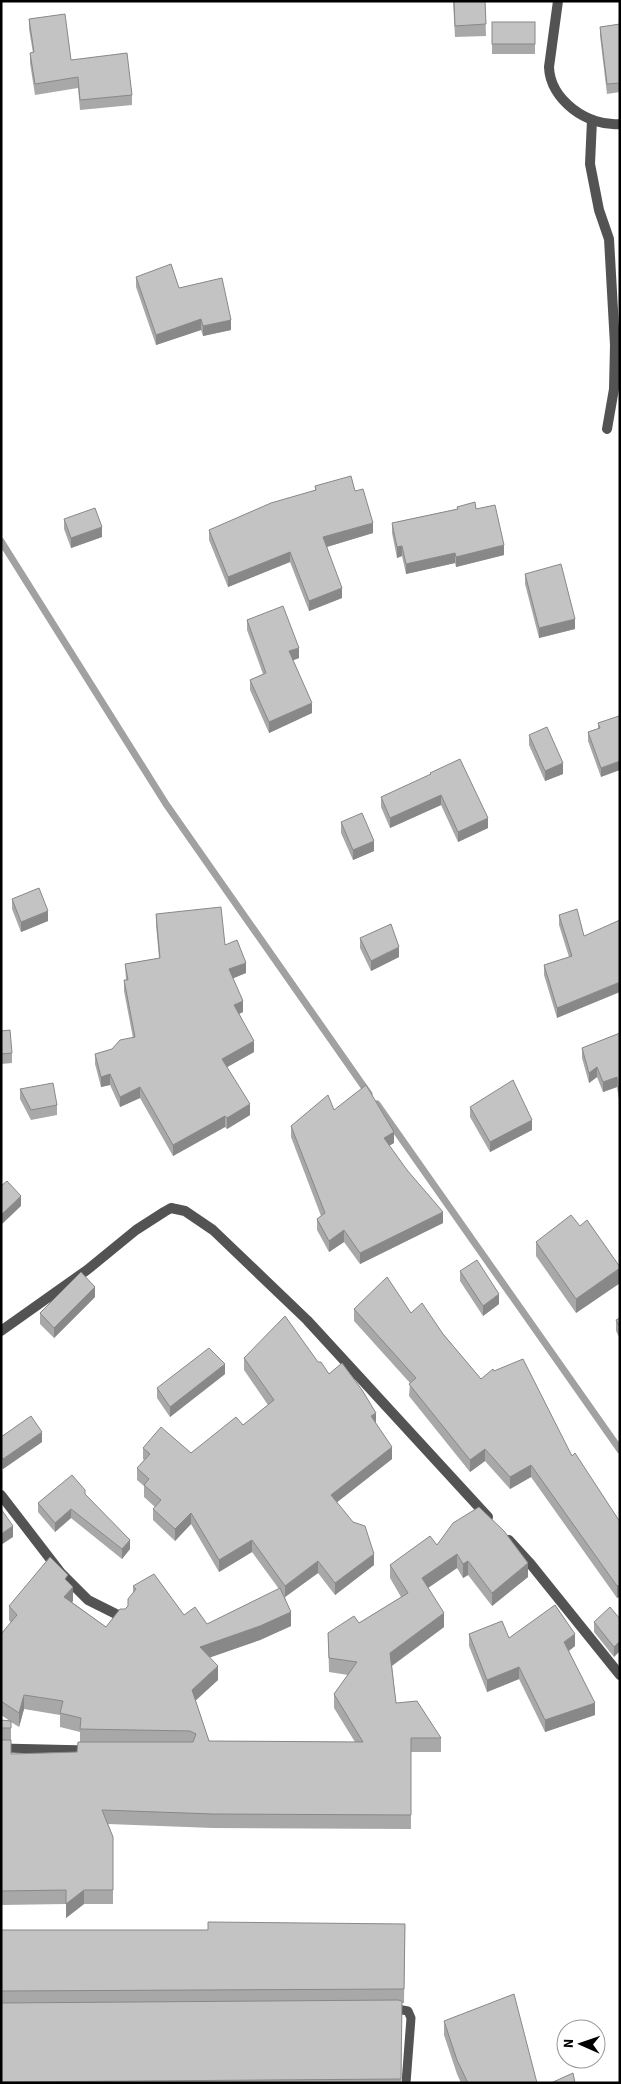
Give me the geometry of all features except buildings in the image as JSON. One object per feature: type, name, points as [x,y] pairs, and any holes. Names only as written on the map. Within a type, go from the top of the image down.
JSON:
[{"type":"street","points":[[558,1],[550,76],[554,90],[562,100],[592,120],[611,125],[620,124]]},
{"type":"street","points":[[592,120],[590,164],[599,210],[609,238],[615,336],[614,389],[607,429]]},
{"type":"street","points":[[1,1331],[87,1270],[150,1221],[171,1208],[185,1211],[213,1230],[307,1320],[529,1562],[620,1675]]},
{"type":"street","points":[[1,1495],[61,1572],[88,1600],[122,1617]]},
{"type":"lane","points":[[1,1748],[94,1750]]},
{"type":"lane","points":[[380,2008],[399,2008],[408,2011],[411,2018],[406,2083]]},
{"type":"waterway","points":[[1,541],[166,804],[369,1094]]},
{"type":"waterway","points":[[377,1104],[620,1450]]}]
